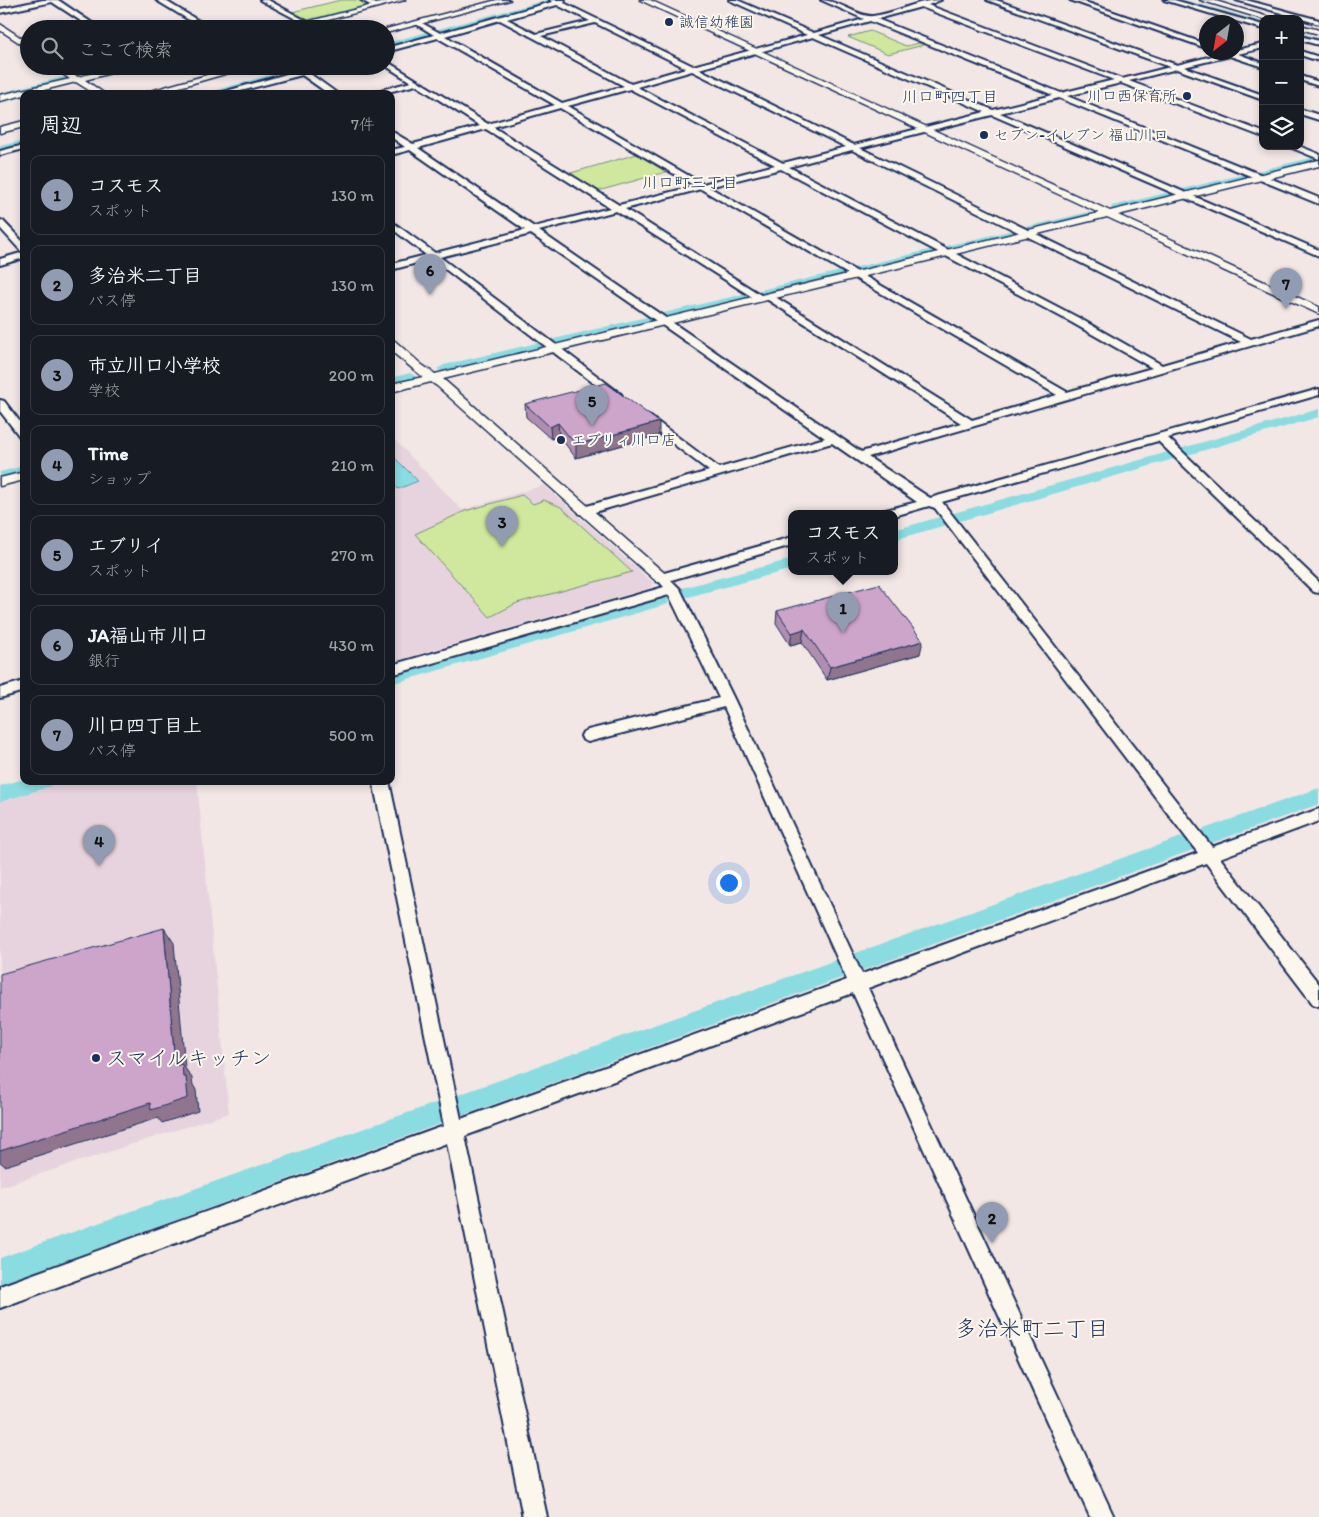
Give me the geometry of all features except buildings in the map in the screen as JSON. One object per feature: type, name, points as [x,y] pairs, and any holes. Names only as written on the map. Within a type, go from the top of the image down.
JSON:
[{"type":"street","points":[[0,11],[53,0],[84,20]]},
{"type":"street","points":[[161,1],[176,0]]},
{"type":"street","points":[[263,0],[301,20]]},
{"type":"street","points":[[364,0],[376,6]]},
{"type":"street","points":[[319,20],[401,0]]},
{"type":"street","points":[[468,0],[482,6]]},
{"type":"street","points":[[395,28],[506,0]]},
{"type":"street","points":[[644,0],[1319,311]]},
{"type":"street","points":[[732,0],[1319,253]]},
{"type":"street","points":[[824,0],[1319,201]]},
{"type":"street","points":[[909,0],[1259,133]]},
{"type":"street","points":[[395,152],[938,0]]},
{"type":"street","points":[[990,0],[1259,97]]},
{"type":"street","points":[[1073,0],[1199,44]]},
{"type":"street","points":[[1167,0],[1259,26]]},
{"type":"street","points":[[1204,0],[1259,15]]},
{"type":"street","points":[[1226,6],[1241,0],[1319,22]]},
{"type":"street","points":[[161,1],[194,20]]},
{"type":"street","points":[[395,48],[559,1],[1250,344]]},
{"type":"street","points":[[501,18],[949,253],[1120,344],[1162,369]]},
{"type":"street","points":[[536,36],[597,21]]},
{"type":"street","points":[[418,22],[1066,396]]},
{"type":"street","points":[[0,26],[20,40]]},
{"type":"street","points":[[1304,28],[1319,32]]},
{"type":"street","points":[[1304,37],[1319,32]]},
{"type":"street","points":[[1304,39],[1319,44]]},
{"type":"street","points":[[1244,50],[1259,47]]},
{"type":"street","points":[[1304,53],[1319,59]]},
{"type":"street","points":[[1244,58],[1259,64]]},
{"type":"street","points":[[395,266],[1203,60]]},
{"type":"street","points":[[395,69],[971,424]]},
{"type":"street","points":[[66,75],[94,90]]},
{"type":"street","points":[[35,90],[98,75]]},
{"type":"street","points":[[159,90],[216,75]]},
{"type":"street","points":[[236,90],[292,75]]},
{"type":"street","points":[[307,75],[328,90]]},
{"type":"street","points":[[1304,79],[1319,84]]},
{"type":"street","points":[[387,90],[416,83]]},
{"type":"street","points":[[0,98],[20,93]]},
{"type":"street","points":[[1304,112],[1319,118]]},
{"type":"street","points":[[0,130],[20,125]]},
{"type":"street","points":[[395,137],[833,439],[921,498],[939,505],[951,518],[1319,998]]},
{"type":"street","points":[[0,153],[20,147]]},
{"type":"street","points":[[1301,150],[1319,157]]},
{"type":"street","points":[[395,387],[1319,163]]},
{"type":"street","points":[[0,223],[20,245]]},
{"type":"street","points":[[395,227],[717,472]]},
{"type":"street","points":[[0,262],[20,256]]},
{"type":"street","points":[[859,456],[1319,323]]},
{"type":"street","points":[[395,347],[667,584],[728,701],[1102,1517]]},
{"type":"street","points":[[898,511],[1319,392]]},
{"type":"street","points":[[0,402],[20,430]]},
{"type":"street","points":[[1160,437],[1313,575],[1319,589]]},
{"type":"street","points":[[584,511],[833,439]]},
{"type":"street","points":[[0,482],[20,477]]},
{"type":"street","points":[[395,669],[667,584],[788,542]]},
{"type":"street","points":[[0,693],[20,687]]},
{"type":"street","points":[[588,736],[728,701]]},
{"type":"street","points":[[382,785],[535,1517]]},
{"type":"street","points":[[0,1297],[451,1118],[1202,845],[1319,815]]},
{"type":"shaded area","points":[[395,440],[462,510],[544,485],[653,583],[650,588],[395,661]]},
{"type":"shaded area","points":[[50,785],[197,785],[229,1113],[0,1187],[0,801]]},
{"type":"green space","points":[[341,0],[358,0],[369,5],[308,20],[292,12]]},
{"type":"green space","points":[[870,31],[906,46],[919,43],[924,45],[888,54],[848,37]]},
{"type":"green space","points":[[637,154],[666,172],[591,193],[564,175]]},
{"type":"green space","points":[[522,495],[533,504],[544,500],[561,507],[632,572],[517,603],[490,617],[415,534],[465,511]]},
{"type":"water","points":[[395,458],[418,481],[398,489],[395,486]]},
{"type":"waterway","points":[[378,3],[392,0]]},
{"type":"waterway","points":[[395,44],[556,0]]},
{"type":"waterway","points":[[1175,0],[1259,24]]},
{"type":"waterway","points":[[310,20],[368,6]]},
{"type":"waterway","points":[[1304,36],[1319,41]]},
{"type":"waterway","points":[[77,77],[85,75]]},
{"type":"waterway","points":[[221,90],[278,75]]},
{"type":"waterway","points":[[24,90],[64,80]]},
{"type":"waterway","points":[[0,96],[20,91]]},
{"type":"waterway","points":[[0,149],[20,144]]},
{"type":"waterway","points":[[1116,208],[1319,159]]},
{"type":"waterway","points":[[444,369],[1089,215]]},
{"type":"waterway","points":[[395,381],[410,377]]},
{"type":"waterway","points":[[898,534],[1319,413]]},
{"type":"waterway","points":[[0,476],[20,471]]},
{"type":"waterway","points":[[688,592],[788,565]]},
{"type":"waterway","points":[[395,677],[662,600]]},
{"type":"waterway","points":[[0,794],[30,785]]},
{"type":"waterway","points":[[0,1271],[1319,796]]},
{"type":"place","name":"誠信幼稚園","points":[[669,22]]},
{"type":"place","name":"川口西保育所","points":[[1187,96]]},
{"type":"place","name":"セブン-イレブン 福山川口","points":[[984,135]]},
{"type":"place","name":"JA福山市 川口","points":[[430,295]]},
{"type":"place","name":"川口四丁目上","points":[[1286,309]]},
{"type":"place","name":"エブリイ","points":[[592,426]]},
{"type":"place","name":"エブリィ川口店","points":[[561,440]]},
{"type":"place","name":"市立川口小学校","points":[[502,547]]},
{"type":"place","name":"コスモス","points":[[843,633]]},
{"type":"place","name":"Time","points":[[99,866]]},
{"type":"place","name":"スマイルキッチン","points":[[96,1058]]},
{"type":"place","name":"多治米二丁目","points":[[992,1243]]},
{"type":"district","name":"川口町四丁目","points":[[950,96]]},
{"type":"district","name":"川口町三丁目","points":[[690,182]]},
{"type":"district","name":"多治米町二丁目","points":[[1032,1328]]}]
